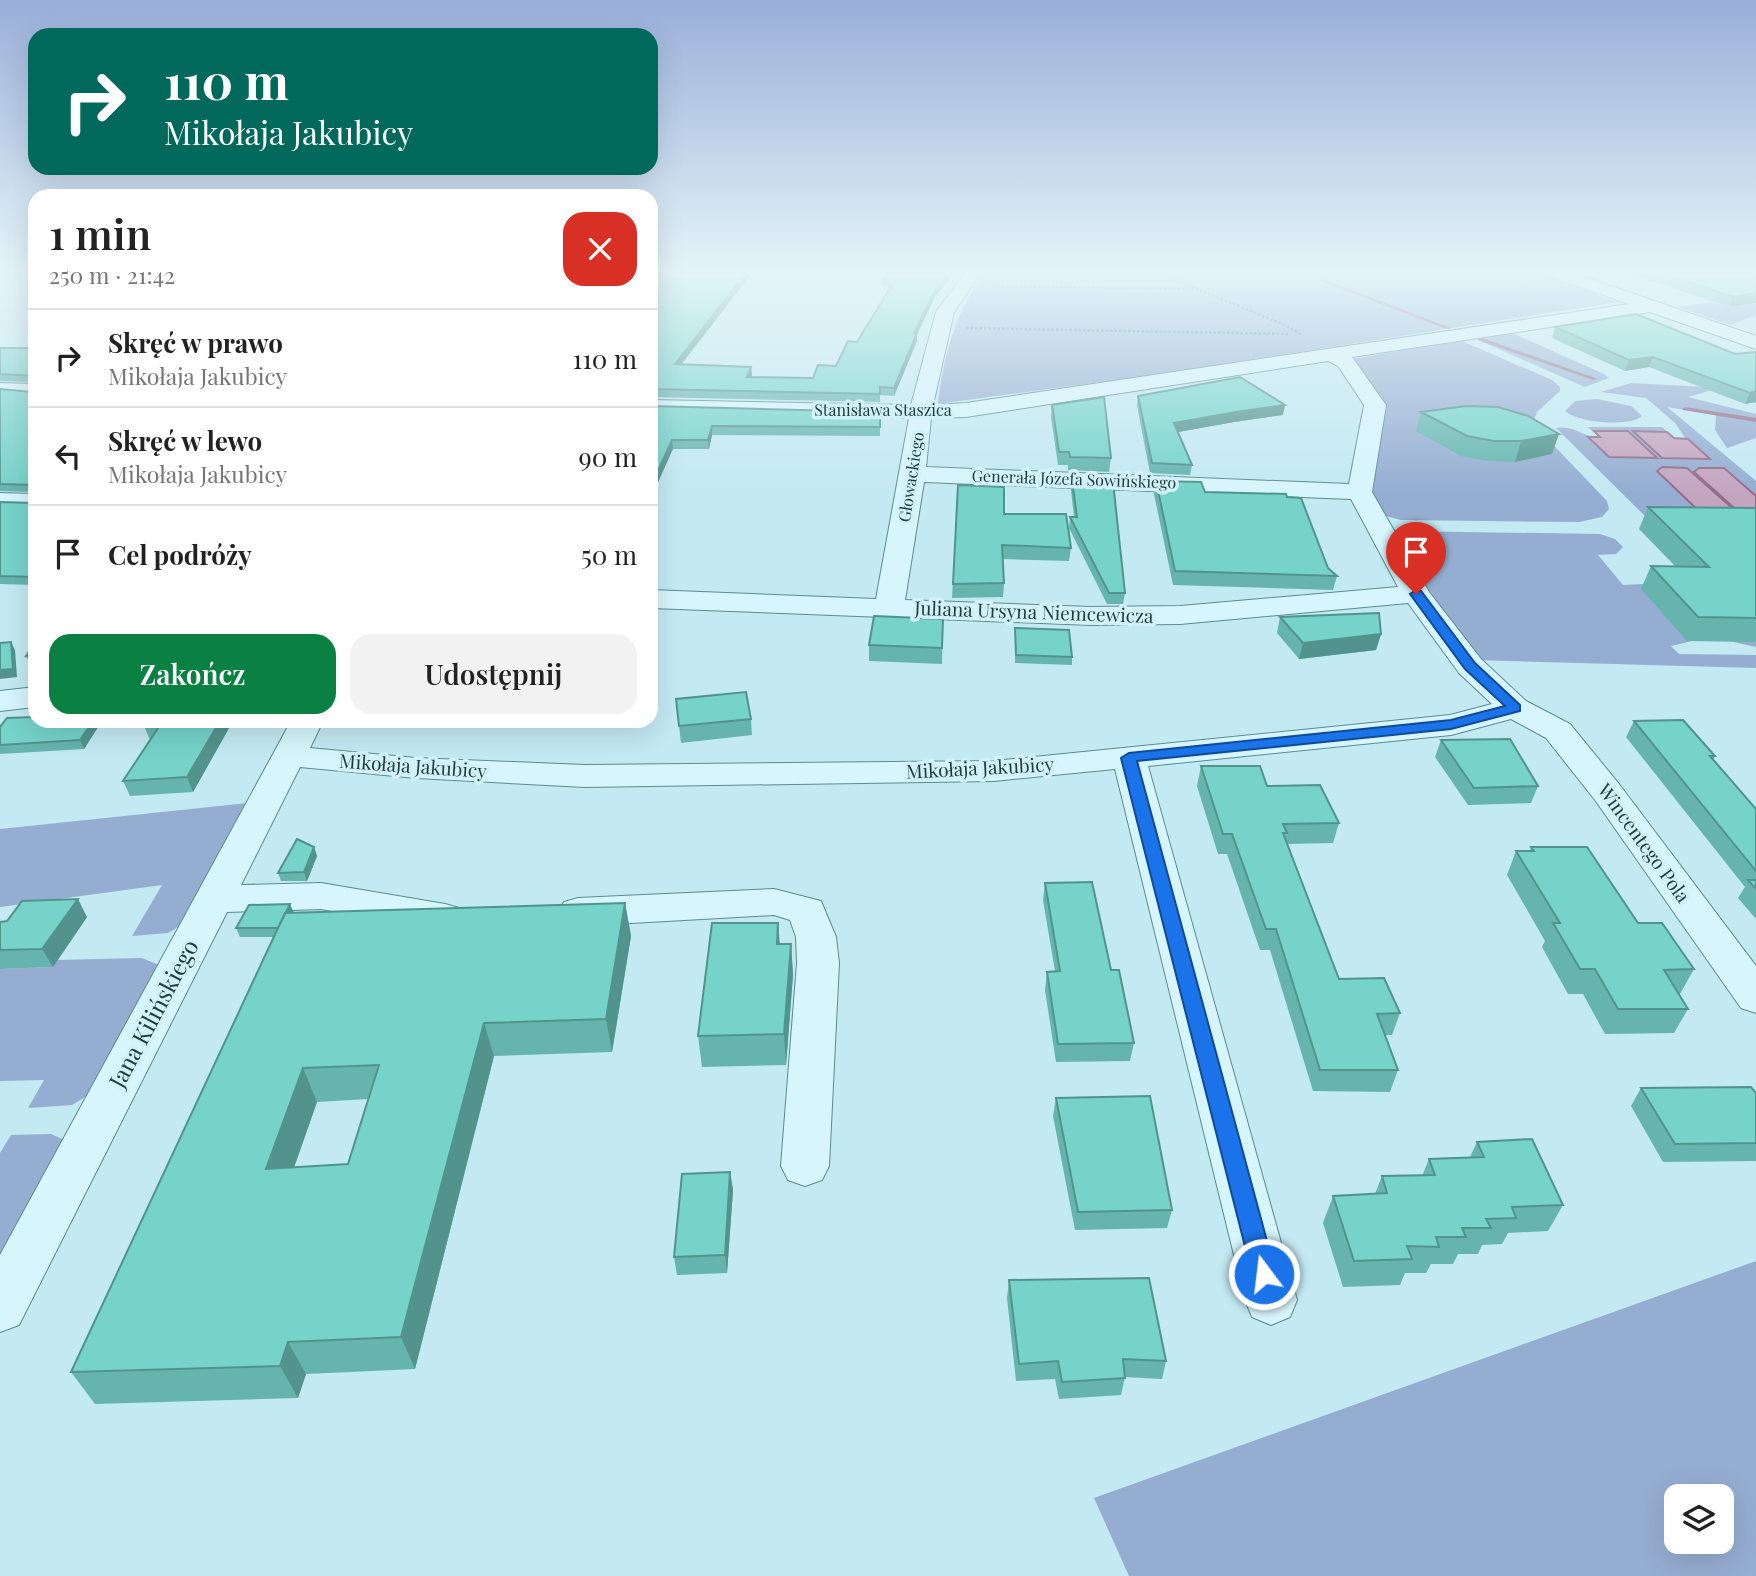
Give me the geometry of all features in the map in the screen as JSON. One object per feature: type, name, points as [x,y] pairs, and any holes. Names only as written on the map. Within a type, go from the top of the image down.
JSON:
[{"type":"street","name":"Głowackiego","points":[[889,607],[913,474],[919,412],[936,347]]},
{"type":"street","name":"Stanisława Staszica","points":[[658,406],[919,412],[966,410],[1387,347]]},
{"type":"street","points":[[1332,355],[1345,362],[1375,405],[1360,492],[1416,594],[1470,666],[1515,708]]},
{"type":"street","points":[[0,389],[28,390]]},
{"type":"street","name":"Generała Józefa Sowińskiego","points":[[913,474],[1294,487],[1360,492]]},
{"type":"street","points":[[0,500],[28,501]]},
{"type":"street","name":"Juliana Ursyna Niemcewicza","points":[[658,599],[1091,616],[1180,615],[1416,594]]},
{"type":"street","points":[[0,701],[28,698]]},
{"type":"street","name":"Mikołaja Jakubicy","points":[[299,739],[416,768],[585,776],[994,771],[1451,725],[1515,708]]},
{"type":"street","name":"Wincentego Pola","points":[[1515,708],[1558,731],[1607,792],[1756,997]]},
{"type":"street","name":"Jana Kilińskiego","points":[[0,1307],[299,739]]},
{"type":"street","points":[[1129,758],[1271,1300]]},
{"type":"street","points":[[216,899],[321,896],[450,919],[477,918]]},
{"type":"street","points":[[543,914],[774,902],[807,911],[816,937],[818,963],[805,1166]]},
{"type":"shaded area","points":[[949,347],[1334,347],[938,404]]},
{"type":"shaded area","points":[[1428,347],[1475,347],[1552,380],[1560,387],[1560,391],[1537,412],[1534,420],[1538,429],[1607,501],[1609,509],[1602,517],[1579,522],[1401,520],[1382,515],[1372,499],[1380,435],[1351,359]]},
{"type":"shaded area","points":[[1493,347],[1542,347],[1609,378],[1585,387]]},
{"type":"shaded area","points":[[1631,383],[1705,387],[1729,385],[1688,397],[1756,414],[1756,438],[1727,448],[1715,430],[1716,415],[1667,407],[1756,481],[1756,523],[1646,517],[1556,428],[1568,428],[1600,438],[1588,427],[1662,427],[1674,438],[1686,439],[1675,423],[1646,398],[1601,392]]},
{"type":"shaded area","points":[[1597,399],[1631,406],[1642,416],[1627,422],[1604,422],[1581,418],[1565,411],[1575,401]]},
{"type":"shaded area","points":[[1594,431],[1628,431],[1657,458],[1609,457],[1588,437],[1600,437]]},
{"type":"shaded area","points":[[1633,431],[1667,432],[1674,438],[1688,439],[1710,459],[1662,458]]},
{"type":"shaded area","points":[[1662,467],[1687,468],[1739,514],[1702,514],[1657,471]]},
{"type":"shaded area","points":[[1699,468],[1724,468],[1756,496],[1756,515],[1742,515],[1694,472]]},
{"type":"shaded area","points":[[1395,533],[1600,534],[1615,539],[1623,547],[1616,554],[1598,555],[1623,585],[1756,578],[1756,647],[1729,641],[1692,641],[1671,646],[1679,654],[1756,655],[1756,668],[1474,660],[1425,594]]},
{"type":"shaded area","points":[[248,803],[183,924],[168,933],[132,936],[162,885],[0,907],[0,829]]},
{"type":"shaded area","points":[[142,958],[159,965],[87,1096],[72,1105],[28,1108],[44,1080],[0,1081],[0,969],[52,967],[57,960]]},
{"type":"shaded area","points":[[51,1134],[62,1139],[62,1146],[0,1267],[0,1153],[11,1135]]},
{"type":"shaded area","points":[[1756,1261],[1756,1576],[1129,1576],[1094,1498]]},
{"type":"building","points":[[658,347],[689,347],[675,364],[751,367],[747,377],[813,378],[818,365],[836,366],[845,347],[911,347],[894,388],[880,387],[880,394],[658,389]]},
{"type":"building","points":[[1599,347],[1717,347],[1735,354],[1756,352],[1756,391],[1750,393],[1653,357],[1629,360]]},
{"type":"building","points":[[0,348],[28,348],[28,376],[0,374]]},
{"type":"building","points":[[1240,377],[1285,405],[1174,423],[1192,465],[1152,463],[1138,396]]},
{"type":"building","points":[[0,389],[28,392],[28,485],[0,484]]},
{"type":"building","points":[[1104,397],[1111,458],[1070,457],[1069,452],[1059,452],[1052,405]]},
{"type":"building","points":[[658,406],[880,412],[880,427],[712,426],[708,440],[672,440],[658,471]]},
{"type":"building","points":[[1466,406],[1498,407],[1528,416],[1559,434],[1521,441],[1494,441],[1467,436],[1421,412]]},
{"type":"building","points":[[1072,480],[1113,482],[1125,593],[1109,593],[1070,517],[1077,517]]},
{"type":"building","points":[[1156,481],[1201,482],[1205,492],[1286,494],[1287,497],[1301,498],[1328,568],[1337,576],[1175,571]]},
{"type":"building","points":[[958,485],[1004,487],[1004,514],[1066,514],[1071,548],[1002,545],[1004,583],[953,584]]},
{"type":"building","points":[[0,502],[28,503],[28,577],[0,576]]},
{"type":"building","points":[[1648,507],[1756,508],[1756,618],[1698,617],[1651,566],[1709,567]]},
{"type":"building","points":[[1379,613],[1381,634],[1303,643],[1280,617]]},
{"type":"building","points":[[874,616],[943,619],[942,648],[869,645]]},
{"type":"building","points":[[1015,628],[1069,630],[1072,657],[1016,655]]},
{"type":"building","points":[[11,642],[13,669],[0,670],[0,643]]},
{"type":"building","points":[[746,692],[751,719],[679,726],[676,699]]},
{"type":"building","points":[[28,717],[28,728],[88,728],[80,740],[0,745],[0,727],[7,718]]},
{"type":"building","points":[[1683,720],[1756,809],[1756,871],[1634,721]]},
{"type":"building","points":[[158,728],[216,728],[187,777],[123,781]]},
{"type":"building","points":[[1510,739],[1538,786],[1474,788],[1441,740]]},
{"type":"building","points":[[1201,766],[1260,766],[1267,786],[1320,785],[1339,823],[1283,824],[1287,833],[1283,833],[1339,979],[1384,978],[1400,1013],[1377,1014],[1398,1070],[1320,1070],[1276,929],[1266,929],[1232,834],[1223,834]]},
{"type":"building","points":[[297,839],[314,847],[304,872],[278,873]]},
{"type":"building","points":[[1531,847],[1587,847],[1638,923],[1662,923],[1694,969],[1664,970],[1688,1009],[1618,1009],[1595,969],[1580,969],[1553,923],[1560,923],[1516,851],[1534,851]]},
{"type":"building","points":[[1748,880],[1756,880],[1756,889]]},
{"type":"building","points":[[1092,882],[1111,970],[1119,970],[1134,1043],[1058,1044],[1047,972],[1060,971],[1045,883]]},
{"type":"building","points":[[78,899],[42,949],[0,950],[0,922],[7,921],[22,901]]},
{"type":"building","points":[[625,903],[606,1019],[484,1023],[401,1337],[288,1342],[280,1366],[71,1372],[285,913]],"holes":[[[379,1065],[348,1164],[266,1169],[303,1068]]]},
{"type":"building","points":[[290,904],[278,928],[236,928],[249,905]]},
{"type":"building","points":[[712,923],[778,923],[777,944],[791,944],[784,1034],[698,1036]]},
{"type":"building","points":[[1751,1087],[1756,1093],[1756,1143],[1675,1144],[1641,1088]]},
{"type":"building","points":[[1150,1096],[1172,1210],[1078,1212],[1056,1098]]},
{"type":"building","points":[[1532,1139],[1563,1205],[1512,1207],[1516,1218],[1486,1219],[1491,1228],[1462,1228],[1466,1237],[1436,1237],[1439,1247],[1407,1246],[1412,1259],[1354,1261],[1333,1196],[1387,1193],[1382,1176],[1435,1175],[1429,1159],[1484,1157],[1477,1142]]},
{"type":"building","points":[[730,1172],[725,1255],[674,1257],[682,1174]]},
{"type":"building","points":[[1149,1278],[1166,1361],[1123,1359],[1125,1378],[1062,1382],[1058,1361],[1019,1364],[1009,1280]]},
{"type":"waterway","points":[[1502,347],[1595,379]]},
{"type":"waterway","points":[[1685,409],[1756,420]]},
{"type":"route","points":[[1264,1274],[1129,758],[1451,725],[1515,708],[1470,666],[1416,594]]}]
